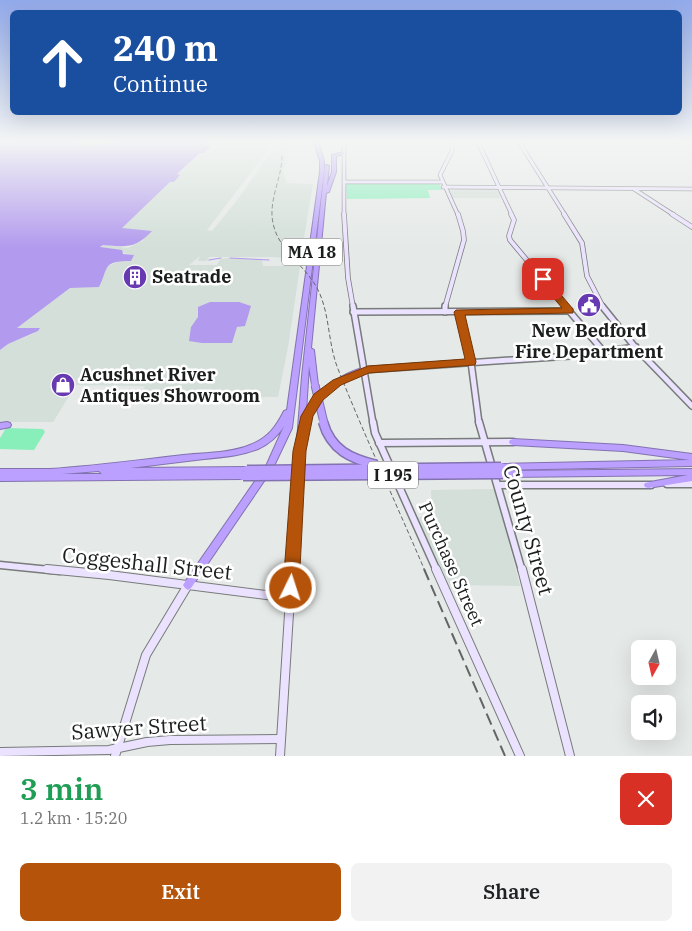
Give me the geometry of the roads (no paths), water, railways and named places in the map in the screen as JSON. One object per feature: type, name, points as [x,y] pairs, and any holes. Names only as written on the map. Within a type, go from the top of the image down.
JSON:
[{"type":"highway","name":"MA 18","points":[[290,598],[306,349],[322,177]]},
{"type":"highway","name":"MA 18","points":[[188,585],[273,460],[288,428],[294,393],[306,349],[326,177]]},
{"type":"highway","points":[[324,202],[333,177]]},
{"type":"highway","points":[[306,349],[324,431],[340,451],[370,464],[415,468]]},
{"type":"highway","points":[[300,451],[307,416],[318,397],[337,383],[363,370]]},
{"type":"highway","points":[[117,471],[232,452],[254,446],[270,438],[280,428],[294,393]]},
{"type":"highway","points":[[513,442],[616,448],[692,457]]},
{"type":"highway","name":"I 195","points":[[245,473],[415,468],[502,471],[692,463]]},
{"type":"highway","name":"I 195","points":[[0,471],[17,475]]},
{"type":"highway","name":"I 195","points":[[0,478],[17,475],[117,471],[245,473],[692,472]]},
{"type":"highway","name":"I 195","points":[[33,475],[49,472],[98,472]]},
{"type":"highway","points":[[648,485],[692,478]]},
{"type":"main road","name":"Purchase Street","points":[[344,177],[347,264],[353,312],[375,433],[520,756]]},
{"type":"main road","points":[[441,177],[461,221],[464,237],[445,312]]},
{"type":"main road","points":[[493,177],[514,220],[509,236],[511,241],[604,352]]},
{"type":"main road","points":[[540,177],[582,243],[588,280],[615,324],[692,406]]},
{"type":"main road","points":[[344,182],[498,188],[692,189]]},
{"type":"main road","points":[[633,188],[692,227]]},
{"type":"main road","points":[[353,312],[570,311]]},
{"type":"main road","name":"County Street","points":[[459,312],[471,362],[475,410],[498,485],[570,756]]},
{"type":"main road","points":[[363,370],[562,357],[636,347]]},
{"type":"main road","points":[[379,443],[513,442]]},
{"type":"main road","points":[[498,485],[692,484]]},
{"type":"main road","name":"Coggeshall Street","points":[[0,565],[290,598]]},
{"type":"main road","name":"MA 18","points":[[116,752],[144,659],[188,585]]},
{"type":"main road","name":"MA 18","points":[[280,756],[290,598]]},
{"type":"main road","name":"Sawyer Street","points":[[0,752],[116,752],[164,740],[281,739]]},
{"type":"waterway","points":[[209,260],[221,258]]},
{"type":"waterway","points":[[230,258],[269,260]]},
{"type":"railway","points":[[279,177],[272,206],[273,223],[276,233],[287,251],[314,283],[323,301],[332,350],[338,369],[425,571]]},
{"type":"railway","points":[[424,569],[505,756]]},
{"type":"place","name":"Seatrade","points":[[135,277]]},
{"type":"place","name":"New Bedford Fire Department","points":[[589,305]]},
{"type":"place","name":"Acushnet River Antiques Showroom","points":[[63,385]]}]
